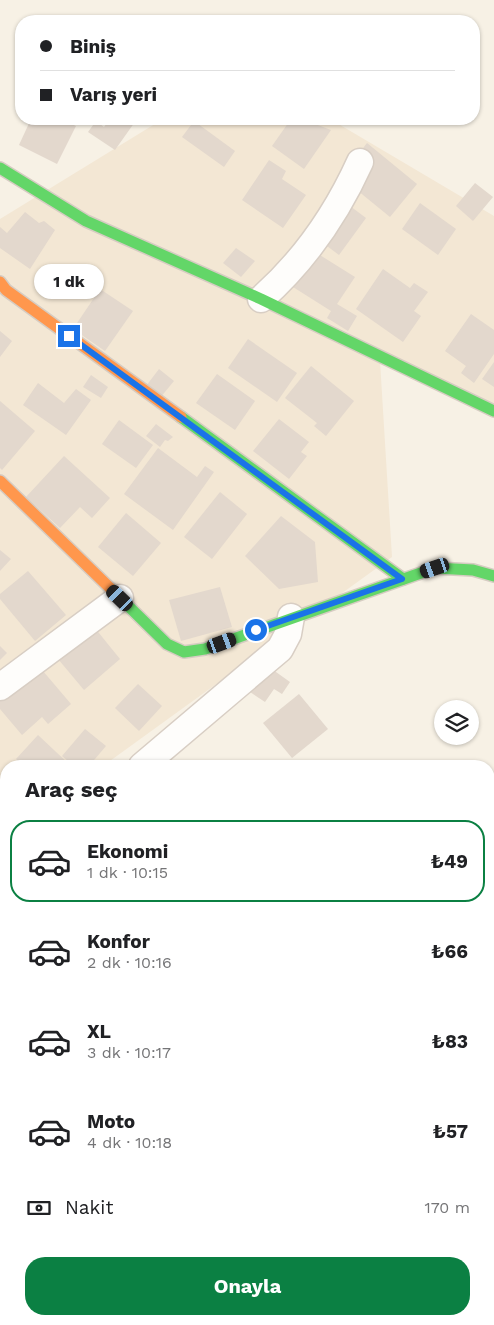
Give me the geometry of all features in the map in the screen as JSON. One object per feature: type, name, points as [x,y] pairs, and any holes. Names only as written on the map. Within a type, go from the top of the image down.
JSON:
[{"type":"street","points":[[261,299],[292,270],[313,245],[331,219],[360,162]]},
{"type":"street","points":[[0,168],[86,221],[261,299],[494,411]]},
{"type":"street","points":[[0,282],[6,290],[402,579]]},
{"type":"street","points":[[0,481],[167,644],[184,652],[205,649],[291,617],[435,568],[473,570],[494,576]]},
{"type":"street","points":[[0,687],[120,598]]},
{"type":"street","points":[[149,760],[280,649],[288,634],[291,617]]},
{"type":"shaded area","points":[[153,125],[340,125],[494,216],[494,418],[380,361],[392,557],[111,760],[0,760],[0,219]]},
{"type":"building","points":[[28,125],[76,126],[57,164],[19,145]]},
{"type":"building","points":[[93,125],[104,127],[106,125],[133,125],[115,150],[88,132]]},
{"type":"building","points":[[191,125],[199,125],[235,151],[224,167],[182,137]]},
{"type":"building","points":[[287,125],[318,125],[331,130],[304,169],[272,146]]},
{"type":"building","points":[[367,143],[417,184],[390,217],[352,186],[357,156]]},
{"type":"building","points":[[269,160],[286,171],[282,179],[306,195],[283,228],[242,200]]},
{"type":"building","points":[[475,183],[493,197],[473,221],[456,206]]},
{"type":"building","points":[[346,203],[366,218],[339,255],[319,240]]},
{"type":"building","points":[[420,203],[456,229],[438,255],[402,229]]},
{"type":"building","points":[[25,212],[39,223],[44,221],[55,230],[30,269],[0,248],[0,227],[7,233]]},
{"type":"building","points":[[236,248],[255,261],[241,277],[223,263]]},
{"type":"building","points":[[315,252],[355,277],[337,304],[357,316],[348,331],[327,318],[331,311],[293,287]]},
{"type":"building","points":[[383,269],[410,288],[414,283],[428,292],[414,311],[421,316],[403,342],[356,309]]},
{"type":"building","points":[[100,289],[133,311],[105,351],[73,329]]},
{"type":"building","points":[[471,314],[494,330],[494,354],[474,383],[461,373],[466,366],[445,351]]},
{"type":"building","points":[[0,331],[12,341],[0,357]]},
{"type":"building","points":[[248,339],[297,373],[277,402],[228,368]]},
{"type":"building","points":[[494,362],[494,387],[482,379]]},
{"type":"building","points":[[311,366],[354,401],[326,436],[314,426],[317,423],[285,398]]},
{"type":"building","points":[[159,369],[174,381],[160,398],[146,386]]},
{"type":"building","points":[[217,374],[255,401],[235,430],[196,403]]},
{"type":"building","points":[[91,375],[108,387],[101,398],[83,387]]},
{"type":"building","points":[[38,383],[64,403],[76,389],[91,400],[66,435],[23,405]]},
{"type":"building","points":[[0,401],[35,431],[2,470],[0,468]]},
{"type":"building","points":[[279,419],[309,442],[301,452],[307,456],[289,479],[253,451]]},
{"type":"building","points":[[119,420],[153,445],[136,468],[102,444]]},
{"type":"building","points":[[156,424],[173,437],[168,441],[165,440],[160,447],[146,436]]},
{"type":"building","points":[[158,448],[197,477],[205,466],[214,472],[173,530],[124,494]]},
{"type":"building","points":[[64,456],[110,498],[92,518],[80,507],[60,528],[26,497]]},
{"type":"building","points":[[220,492],[247,514],[212,559],[184,537]]},
{"type":"building","points":[[126,513],[161,543],[133,576],[98,547]]},
{"type":"building","points":[[281,516],[315,542],[318,582],[279,589],[245,556]]},
{"type":"building","points":[[0,550],[11,559],[0,571]]},
{"type":"building","points":[[28,571],[66,615],[35,641],[0,599],[0,594]]},
{"type":"building","points":[[220,587],[232,627],[181,641],[169,600]]},
{"type":"building","points":[[90,622],[120,659],[84,690],[53,653]]},
{"type":"building","points":[[0,646],[7,653],[0,660]]},
{"type":"building","points":[[37,664],[71,704],[48,724],[42,717],[22,735],[0,709],[0,696]]},
{"type":"building","points":[[269,667],[290,682],[282,694],[274,689],[265,702],[244,688]]},
{"type":"building","points":[[138,684],[162,706],[139,731],[115,708]]},
{"type":"building","points":[[299,694],[328,729],[292,758],[263,723]]},
{"type":"building","points":[[85,729],[106,746],[94,760],[67,760],[62,756]]},
{"type":"building","points":[[38,735],[65,760],[17,760],[16,759]]},
{"type":"traffic: fast","points":[[0,168],[86,221],[261,299],[494,411]]},
{"type":"traffic: fast","points":[[181,417],[403,579]]},
{"type":"traffic: fast","points":[[111,589],[167,644],[184,652],[205,649],[435,568],[473,570],[494,576]]},
{"type":"traffic: slow","points":[[0,282],[6,290],[181,417]]},
{"type":"traffic: slow","points":[[0,481],[111,589]]},
{"type":"route","points":[[69,336],[402,579],[256,630]]}]
